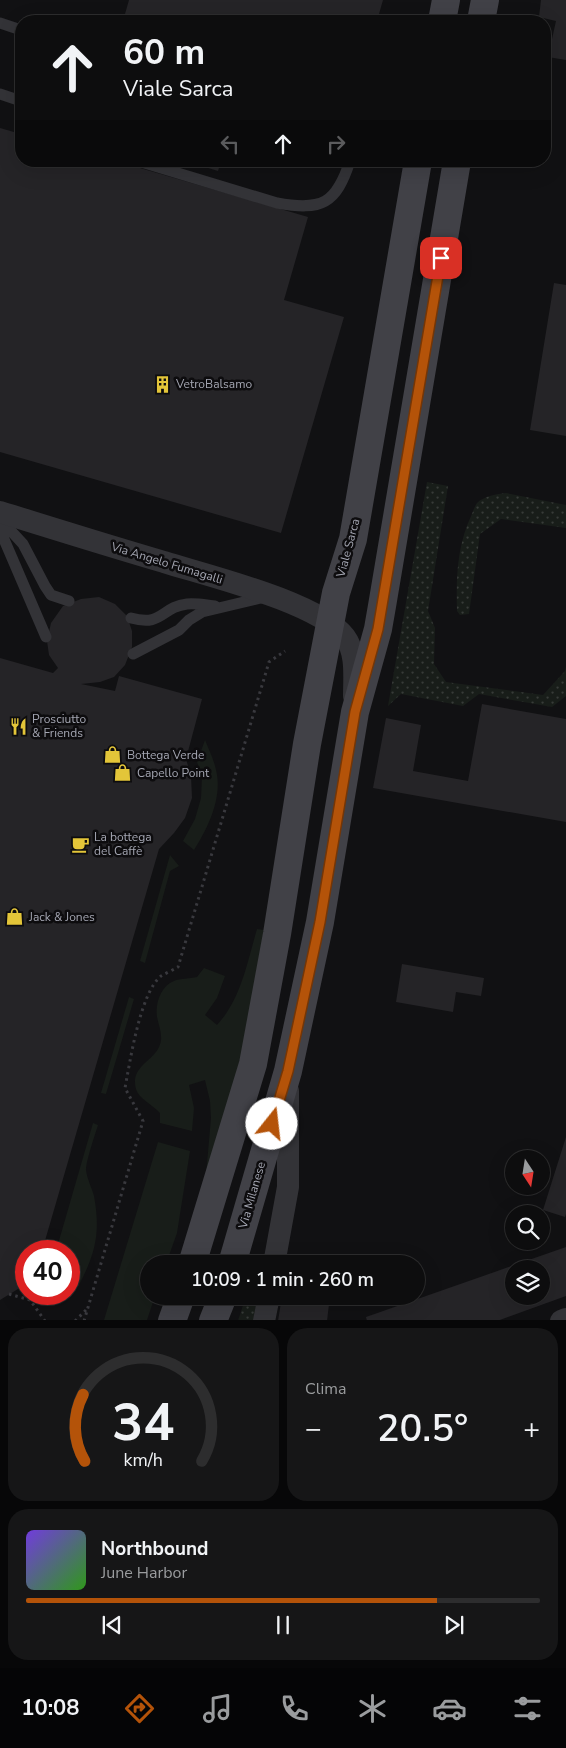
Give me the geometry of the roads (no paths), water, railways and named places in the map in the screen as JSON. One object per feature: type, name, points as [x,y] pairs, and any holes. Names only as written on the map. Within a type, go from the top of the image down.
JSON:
[{"type":"street","points":[[443,15],[446,0]]},
{"type":"street","points":[[482,15],[485,0]]},
{"type":"street","name":"Viale Sarca","points":[[195,1255],[253,1064],[277,934],[307,744],[336,593],[353,539],[417,167]]},
{"type":"street","points":[[355,712],[378,629],[456,167]]},
{"type":"street","name":"Via Angelo Fumagalli","points":[[0,512],[299,606],[330,624],[345,636],[352,650],[355,712]]},
{"type":"street","name":"Via Milanese","points":[[235,1255],[288,1071],[320,922],[355,712]]},
{"type":"street","points":[[276,1255],[288,1187],[288,1071]]},
{"type":"street","points":[[172,1320],[177,1305]]},
{"type":"street","points":[[213,1320],[219,1305]]},
{"type":"street","points":[[264,1320],[266,1305]]},
{"type":"street","points":[[561,1320],[566,1319]]},
{"type":"lane","points":[[0,22],[15,28]]},
{"type":"lane","points":[[0,94],[15,99]]},
{"type":"lane","points":[[158,167],[277,203],[299,206],[314,205],[333,196],[341,185],[348,167]]},
{"type":"lane","points":[[0,519],[23,544],[45,586],[52,595],[69,601]]},
{"type":"lane","points":[[0,530],[46,637]]},
{"type":"lane","points":[[133,654],[179,630],[189,620],[202,612],[272,596]]},
{"type":"lane","points":[[131,618],[143,621],[154,620],[172,609],[187,604],[224,607]]},
{"type":"place","name":"VetroBalsamo","points":[[162,384]]},
{"type":"place","name":"Prosciutto & Friends","points":[[18,726]]},
{"type":"place","name":"Bottega Verde","points":[[113,755]]},
{"type":"place","name":"Capello Point","points":[[123,773]]},
{"type":"place","name":"La bottega del Caffè","points":[[80,844]]},
{"type":"place","name":"Jack & Jones","points":[[15,917]]}]
